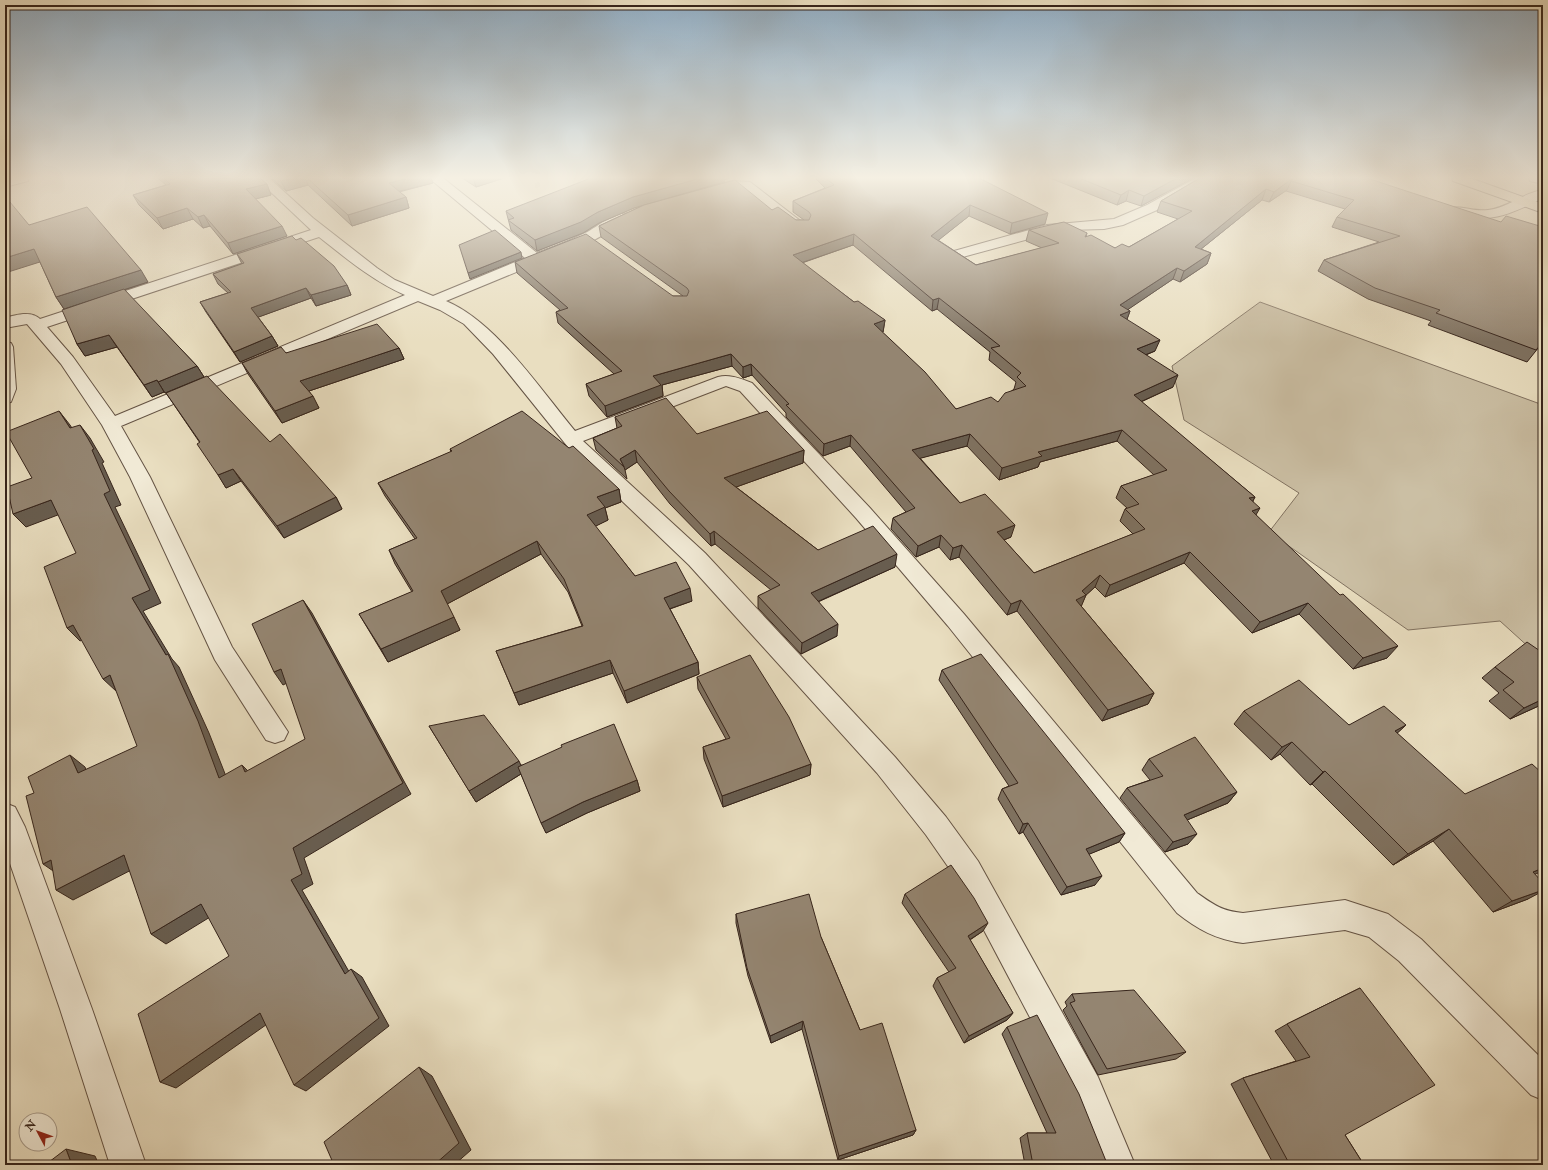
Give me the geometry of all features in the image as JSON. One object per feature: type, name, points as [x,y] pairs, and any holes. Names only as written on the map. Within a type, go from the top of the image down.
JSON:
[{"type":"street","points":[[37,325],[318,233]]},
{"type":"street","points":[[325,233],[340,247],[390,283],[461,314],[483,334],[498,350],[570,439],[600,470],[648,512],[697,559],[766,633],[808,682],[886,765],[936,826],[968,871],[1086,1089],[1117,1165]]},
{"type":"street","points":[[503,233],[534,258]]},
{"type":"street","points":[[111,424],[426,298],[589,237],[595,233]]},
{"type":"street","points":[[959,254],[1039,233]]},
{"type":"street","points":[[589,237],[601,246]]},
{"type":"street","points":[[5,323],[27,318],[31,319],[49,342],[67,361],[111,424],[140,477],[223,654],[276,732]]},
{"type":"street","points":[[5,347],[5,398]]},
{"type":"street","points":[[570,439],[724,381],[737,383],[746,387],[863,513],[956,620],[1187,903],[1212,922],[1228,927],[1243,928],[1345,915],[1377,925],[1410,950],[1543,1083]]},
{"type":"street","points":[[5,816],[11,827],[76,1009],[128,1165]]},
{"type":"shaded area","points":[[1260,302],[1543,405],[1543,660],[1500,621],[1408,630],[1269,532],[1299,493],[1184,420],[1172,366]]},
{"type":"building","points":[[5,233],[109,233],[141,270],[56,297],[34,249],[5,258]]},
{"type":"building","points":[[219,233],[261,233],[228,243]]},
{"type":"building","points":[[489,233],[498,233],[521,252],[468,273],[459,245]]},
{"type":"building","points":[[525,233],[554,233],[535,240]]},
{"type":"building","points":[[608,233],[935,233],[931,236],[976,265],[1059,243],[1035,233],[1086,233],[1085,237],[1091,235],[1115,248],[1122,244],[1129,247],[1154,233],[1213,233],[1195,247],[1211,253],[1184,271],[1177,268],[1120,305],[1130,311],[1120,315],[1160,340],[1137,349],[1178,375],[1134,395],[1255,497],[1249,498],[1260,508],[1252,511],[1340,595],[1343,594],[1398,646],[1363,658],[1308,603],[1260,622],[1190,552],[1110,585],[1100,575],[1082,591],[1086,595],[1076,600],[1154,693],[1108,710],[1021,600],[1011,604],[962,545],[953,548],[941,535],[918,546],[893,518],[915,508],[851,435],[824,444],[786,405],[789,404],[751,364],[743,367],[731,354],[653,376],[661,385],[605,406],[586,384],[622,371],[556,312],[568,308],[515,262],[586,234],[673,296],[687,296],[689,291],[687,288]],"holes":[[[854,234],[933,300],[939,298],[1000,346],[991,348],[1021,373],[1017,377],[1026,386],[1005,393],[998,402],[991,397],[956,409],[925,372],[874,324],[885,320],[858,301],[854,302],[793,255]],[[1122,430],[1167,470],[1121,486],[1139,504],[1125,509],[1145,529],[1034,573],[997,532],[1015,525],[985,494],[960,503],[912,450],[970,434],[1002,468],[1042,456],[1038,452]]]},
{"type":"building","points":[[1389,233],[1543,233],[1543,342],[1536,350],[1436,313],[1440,310],[1375,288],[1324,260],[1400,236]]},
{"type":"building","points":[[292,236],[296,240],[301,238],[334,266],[347,285],[311,295],[306,288],[251,308],[272,336],[234,352],[200,302],[231,292],[213,274],[244,263],[237,254]]},
{"type":"building","points":[[124,289],[197,366],[158,382],[157,380],[144,385],[109,335],[77,344],[62,310]]},
{"type":"building","points":[[377,324],[399,348],[300,381],[313,396],[275,411],[242,363],[281,347],[286,353]]},
{"type":"building","points":[[207,376],[270,442],[280,434],[336,497],[277,526],[233,469],[218,475],[197,444],[200,442],[166,393]]},
{"type":"building","points":[[666,398],[697,434],[767,411],[804,450],[724,478],[818,550],[873,526],[897,554],[811,593],[838,624],[802,643],[758,596],[780,585],[714,531],[710,534],[669,491],[635,450],[620,459],[624,467],[593,438],[622,426],[615,417]]},
{"type":"building","points":[[59,411],[70,428],[80,425],[94,449],[92,450],[110,491],[104,494],[150,590],[132,598],[166,655],[168,654],[198,721],[219,778],[242,765],[245,772],[305,739],[281,669],[274,672],[252,624],[303,600],[403,783],[293,848],[302,874],[291,880],[345,974],[351,969],[379,1018],[294,1085],[260,1013],[160,1082],[138,1014],[229,956],[201,904],[151,934],[124,855],[56,890],[51,860],[43,864],[26,796],[34,793],[28,777],[70,755],[78,773],[137,746],[110,675],[103,679],[73,625],[67,628],[44,567],[76,553],[51,500],[13,514],[7,487],[32,478],[6,432]]},
{"type":"building","points":[[522,411],[569,448],[573,446],[619,489],[597,497],[605,507],[587,515],[635,576],[676,562],[690,588],[664,598],[698,662],[624,691],[610,660],[514,693],[496,651],[583,626],[564,579],[537,541],[441,591],[454,617],[381,649],[359,614],[413,591],[389,550],[417,538],[378,483],[452,451],[450,449]]},
{"type":"building","points":[[1527,642],[1543,653],[1543,699],[1524,708],[1503,690],[1514,682],[1495,667]]},
{"type":"building","points":[[981,654],[1125,833],[1086,849],[1102,876],[1067,887],[1028,823],[1023,824],[1002,789],[1018,783],[942,670]]},
{"type":"building","points":[[750,655],[789,717],[811,764],[722,796],[703,747],[730,738],[697,677]]},
{"type":"building","points":[[1299,680],[1349,725],[1384,706],[1406,725],[1395,731],[1465,794],[1532,764],[1543,774],[1543,868],[1533,872],[1543,883],[1543,890],[1512,901],[1449,829],[1408,854],[1325,771],[1323,772],[1292,742],[1282,747],[1244,711]]},
{"type":"building","points":[[484,715],[519,761],[469,791],[429,726]]},
{"type":"building","points":[[614,724],[637,780],[583,802],[541,823],[518,767],[562,747],[561,745]]},
{"type":"building","points":[[1195,737],[1237,792],[1184,815],[1197,834],[1173,842],[1127,788],[1163,776],[1149,759]]},
{"type":"building","points":[[951,865],[974,898],[988,923],[968,936],[1013,1013],[969,1036],[937,978],[956,968],[905,894]]},
{"type":"building","points":[[809,894],[821,937],[860,1030],[882,1023],[916,1130],[839,1156],[803,1021],[770,1036],[747,968],[736,914]]},
{"type":"building","points":[[1360,988],[1435,1085],[1345,1135],[1364,1165],[1290,1165],[1243,1078],[1310,1057],[1287,1024]]},
{"type":"building","points":[[1134,990],[1186,1052],[1107,1069],[1070,1003],[1075,1001],[1072,994]]},
{"type":"building","points":[[1037,1015],[1079,1094],[1106,1161],[1115,1162],[1116,1165],[1033,1165],[1027,1133],[1056,1133],[1007,1027]]},
{"type":"building","points":[[419,1067],[459,1143],[434,1165],[334,1165],[324,1142]]},
{"type":"building","points":[[66,1149],[72,1165],[45,1165]]}]
